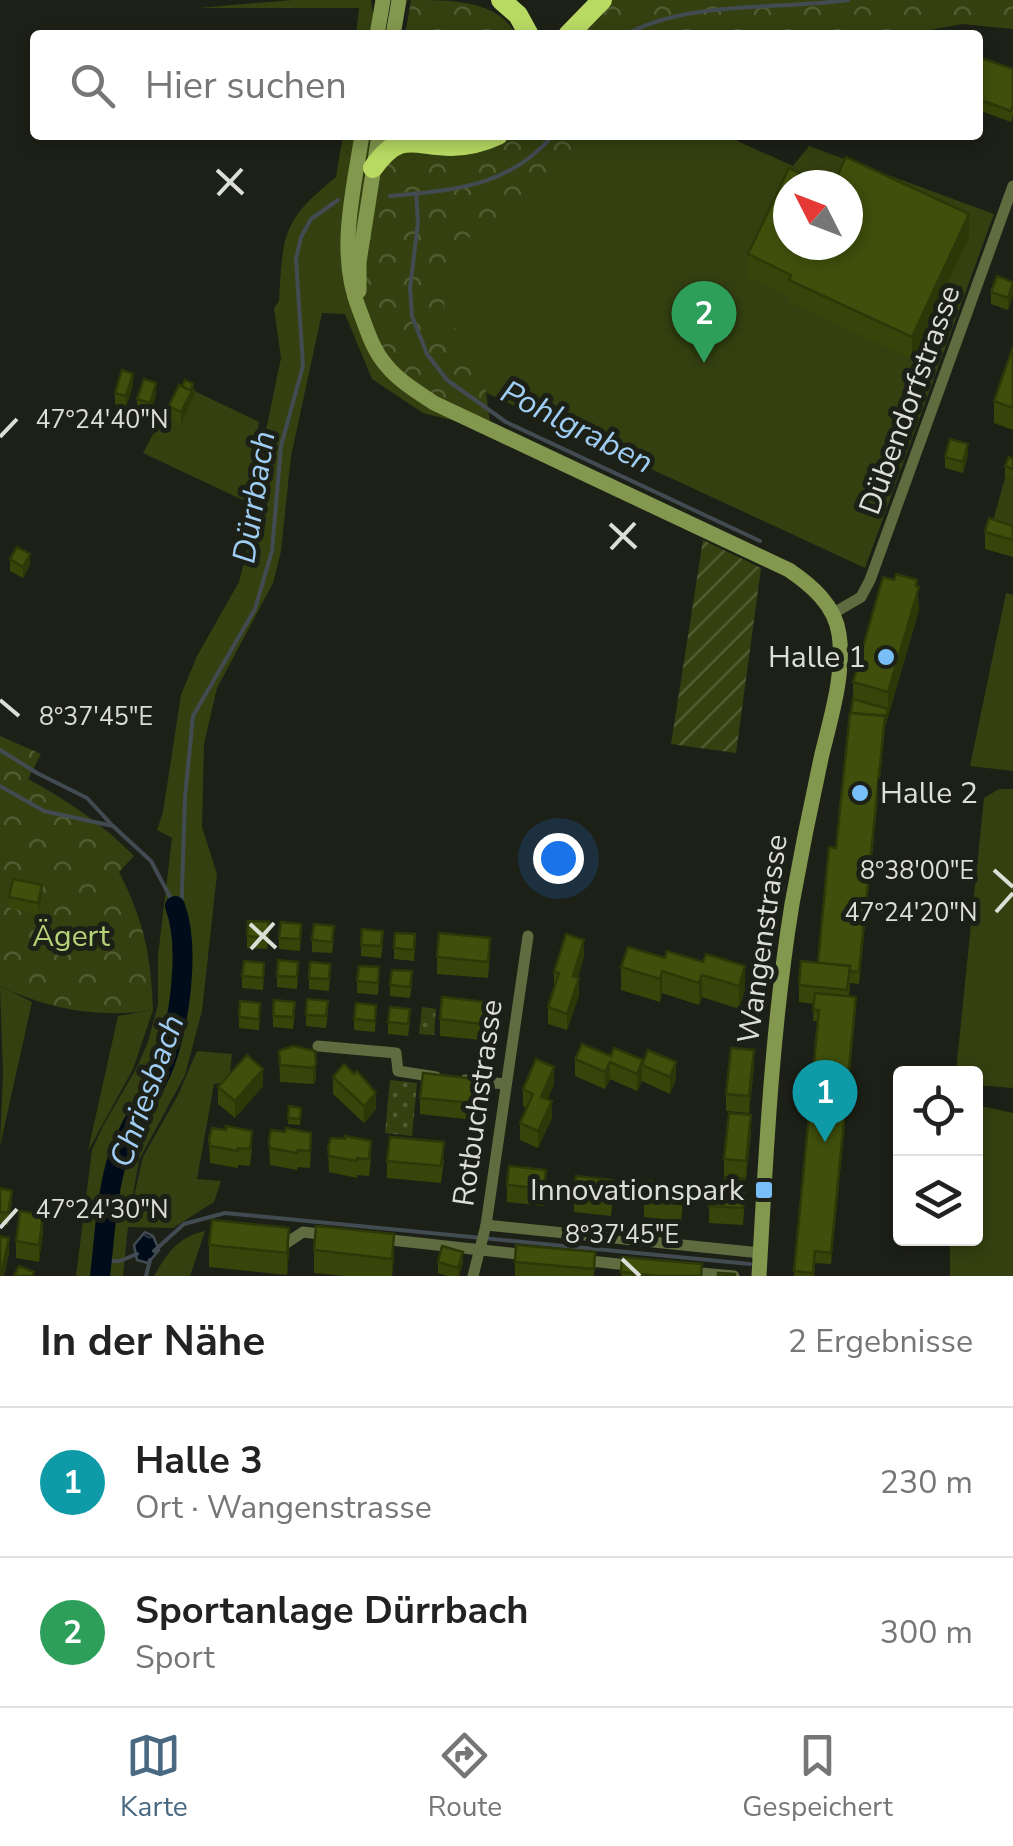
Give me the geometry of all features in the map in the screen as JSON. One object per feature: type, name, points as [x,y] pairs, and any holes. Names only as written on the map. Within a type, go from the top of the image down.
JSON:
[{"type":"highway","points":[[501,0],[518,15],[526,30]]},
{"type":"highway","points":[[573,30],[602,0]]},
{"type":"highway","points":[[367,160],[388,150],[396,140]]},
{"type":"highway","points":[[417,140],[455,146],[485,140]]},
{"type":"main road","points":[[379,30],[383,0]]},
{"type":"main road","points":[[395,30],[399,0]]},
{"type":"main road","points":[[363,140],[367,160]]},
{"type":"main road","points":[[373,140],[367,160],[359,310],[382,361],[400,380],[434,403],[760,554],[805,582],[832,614]]},
{"type":"main road","name":"Wangenstrasse","points":[[760,1276],[782,974],[840,662],[839,632],[832,614]]},
{"type":"street","name":"Dübendorfstrasse","points":[[832,614],[862,597],[870,580],[1013,186]]},
{"type":"street","name":"Rotbuchstrasse","points":[[473,1276],[485,1228],[528,936]]},
{"type":"street","points":[[318,1046],[396,1053],[398,1071],[406,1074],[506,1084]]},
{"type":"street","points":[[485,1228],[760,1253]]},
{"type":"street","points":[[282,1246],[302,1232],[341,1236]]},
{"type":"street","points":[[360,1237],[536,1256]]},
{"type":"street","points":[[574,1260],[610,1270],[646,1267]]},
{"type":"street","points":[[682,1271],[734,1276]]},
{"type":"green space","points":[[293,0],[371,0],[375,30],[357,30],[359,8],[198,8]]},
{"type":"green space","points":[[411,0],[472,4],[498,15],[513,30],[406,30]]},
{"type":"green space","points":[[602,0],[1013,0],[1013,29],[962,24],[930,30],[573,30]]},
{"type":"green space","points":[[342,140],[381,140],[491,430],[423,413],[372,379],[345,314],[322,313],[291,456],[281,551],[273,583],[217,688],[204,744],[202,827],[217,874],[202,1011],[185,1075],[139,1160],[128,1223],[143,1157],[178,1095],[197,1051],[232,1054],[229,1082],[214,1084],[197,1179],[221,1181],[214,1202],[173,1228],[128,1227],[123,1276],[76,1276],[92,1150],[137,1067],[158,1005],[158,956],[172,838],[157,830],[181,695],[197,656],[239,582],[252,531],[256,478],[281,358],[274,308],[279,301],[285,243],[305,205],[336,177]]},
{"type":"green space","points":[[468,140],[589,140],[551,190],[468,238],[454,263],[444,305],[483,370],[491,430],[400,380],[367,334],[358,276],[384,154]]},
{"type":"green space","points":[[585,140],[735,140],[793,166],[809,146],[994,214],[865,568],[487,393],[451,334],[443,299],[452,262],[468,234]]},
{"type":"green space","points":[[180,384],[259,422],[247,502],[143,453]]},
{"type":"green space","points":[[1005,478],[1013,480],[1013,542],[989,535]]},
{"type":"green space","points":[[703,540],[761,568],[736,753],[671,744]]},
{"type":"green space","points":[[1006,593],[1013,595],[1013,771],[970,766]]},
{"type":"green space","name":"Ägert","points":[[0,736],[41,754],[28,779],[84,814],[134,856],[119,872],[145,939],[153,1010],[75,1010],[36,1001],[0,986]]},
{"type":"green space","points":[[999,789],[1013,789],[1013,1088],[983,1086],[983,1066],[957,1066],[984,798]]},
{"type":"green space","points":[[0,986],[32,1002],[0,1146],[3,1073]]},
{"type":"green space","points":[[422,1007],[436,1009],[434,1035],[419,1034]]},
{"type":"green space","points":[[153,1010],[133,1069],[88,1151],[118,1016]]},
{"type":"green space","points":[[390,1080],[417,1083],[412,1136],[385,1133]]},
{"type":"green space","points":[[983,1107],[1013,1113],[1013,1276],[950,1276],[950,1246],[983,1246]]},
{"type":"green space","points":[[205,1231],[190,1276],[154,1276],[174,1247]]},
{"type":"water","points":[[145,1232],[153,1236],[159,1250],[148,1263],[137,1260],[134,1245]]},
{"type":"building","points":[[983,59],[1013,69],[1011,111],[983,101]]},
{"type":"building","points":[[846,157],[969,214],[912,337],[789,280],[791,275],[748,254],[773,202],[773,260],[863,260],[863,170],[840,170]]},
{"type":"building","points":[[997,276],[1013,282],[1008,298],[991,292]]},
{"type":"building","points":[[1013,347],[1013,408],[994,401]]},
{"type":"building","points":[[122,370],[133,374],[126,396],[115,393]]},
{"type":"building","points":[[144,379],[156,383],[150,403],[137,399]]},
{"type":"building","points":[[185,380],[193,384],[192,395],[192,391],[182,387]]},
{"type":"building","points":[[179,385],[192,391],[181,412],[169,406]]},
{"type":"building","points":[[950,439],[968,444],[963,462],[945,457]]},
{"type":"building","points":[[989,518],[1013,526],[1013,540],[985,532]]},
{"type":"building","points":[[17,547],[30,554],[23,567],[10,559]]},
{"type":"building","name":"Halle 1","points":[[896,574],[917,580],[919,587],[888,692],[853,682],[883,577],[894,580]]},
{"type":"building","points":[[853,699],[888,709],[885,722],[885,716],[851,713]]},
{"type":"building","name":"Halle 2","points":[[850,713],[885,716],[859,972],[849,971],[850,966],[818,963],[829,847],[836,848]]},
{"type":"building","points":[[13,879],[42,885],[38,903],[9,897]]},
{"type":"building","points":[[248,921],[269,922],[267,938],[247,936]]},
{"type":"building","points":[[281,922],[301,924],[300,939],[279,938]]},
{"type":"building","points":[[314,924],[334,926],[332,942],[312,940]]},
{"type":"building","points":[[362,929],[383,931],[381,946],[361,945]]},
{"type":"building","points":[[395,933],[415,934],[414,950],[394,948]]},
{"type":"building","points":[[439,933],[490,938],[488,962],[437,957]]},
{"type":"building","points":[[566,934],[584,940],[573,976],[579,978],[567,1014],[548,1007]]},
{"type":"building","points":[[628,947],[665,958],[667,951],[703,962],[706,954],[745,966],[739,986],[702,975],[699,983],[662,971],[660,979],[621,967]]},
{"type":"building","points":[[278,960],[298,962],[297,977],[277,976]]},
{"type":"building","points":[[244,961],[264,963],[263,978],[242,976]]},
{"type":"building","points":[[801,961],[850,966],[847,990],[799,985]]},
{"type":"building","points":[[310,962],[330,964],[329,979],[309,978]]},
{"type":"building","points":[[359,966],[379,967],[378,983],[357,981]]},
{"type":"building","points":[[392,970],[412,971],[410,987],[390,985]]},
{"type":"building","points":[[815,993],[856,997],[831,1253],[815,1251],[813,1273],[794,1271],[819,1010],[813,1010]]},
{"type":"building","points":[[442,997],[495,1003],[492,1025],[440,1019]]},
{"type":"building","points":[[307,999],[328,1001],[326,1016],[306,1015]]},
{"type":"building","points":[[274,1000],[295,1002],[293,1017],[273,1016]]},
{"type":"building","points":[[240,1001],[260,1003],[259,1019],[239,1017]]},
{"type":"building","points":[[356,1003],[376,1005],[375,1021],[354,1019]]},
{"type":"building","points":[[390,1007],[410,1009],[408,1024],[388,1022]]},
{"type":"building","points":[[582,1044],[611,1056],[614,1048],[643,1060],[637,1074],[610,1062],[605,1072],[575,1059]]},
{"type":"building","points":[[293,1046],[315,1051],[313,1068],[280,1065],[279,1051]]},
{"type":"building","points":[[731,1048],[754,1050],[749,1096],[726,1094]]},
{"type":"building","points":[[648,1050],[676,1062],[670,1077],[642,1065]]},
{"type":"building","points":[[247,1055],[263,1069],[235,1101],[218,1087]]},
{"type":"building","points":[[536,1059],[554,1067],[541,1097],[552,1101],[538,1131],[520,1123],[533,1094],[523,1089]]},
{"type":"building","points":[[344,1064],[354,1074],[357,1071],[376,1093],[364,1106],[333,1077]]},
{"type":"building","points":[[423,1073],[477,1079],[474,1103],[420,1098]]},
{"type":"building","points":[[289,1106],[301,1108],[300,1119],[288,1118]]},
{"type":"building","points":[[729,1113],[751,1115],[746,1161],[724,1159]]},
{"type":"building","points":[[226,1126],[252,1131],[250,1149],[210,1146],[212,1128],[226,1130]]},
{"type":"building","points":[[286,1128],[311,1133],[310,1151],[270,1148],[271,1130],[285,1132]]},
{"type":"building","points":[[345,1136],[371,1141],[369,1159],[329,1156],[331,1138]]},
{"type":"building","points":[[390,1137],[444,1142],[441,1166],[387,1161]]},
{"type":"building","points":[[509,1166],[546,1170],[544,1189],[507,1185]]},
{"type":"building","points":[[576,1176],[613,1180],[611,1199],[574,1195]]},
{"type":"building","points":[[725,1178],[745,1179],[743,1208],[709,1206],[710,1187],[725,1187]]},
{"type":"building","points":[[646,1181],[683,1185],[681,1204],[644,1200]]},
{"type":"building","points":[[0,1188],[12,1191],[8,1213],[0,1212]]},
{"type":"building","points":[[20,1211],[43,1215],[39,1245],[16,1241]]},
{"type":"building","points":[[212,1220],[289,1228],[287,1253],[209,1245]]},
{"type":"building","points":[[316,1226],[394,1234],[392,1259],[314,1250]]},
{"type":"building","points":[[0,1236],[9,1238],[1,1275],[0,1275]]},
{"type":"building","points":[[516,1245],[595,1252],[594,1269],[515,1262]]},
{"type":"building","points":[[442,1246],[463,1252],[458,1268],[438,1262]]},
{"type":"building","points":[[622,1257],[702,1264],[701,1276],[621,1272]]},
{"type":"building","points":[[19,1266],[34,1272],[32,1276],[14,1276]]},
{"type":"waterway","name":"Dürrbach","points":[[636,30],[704,11],[848,0]]},
{"type":"waterway","name":"Dürrbach","points":[[390,196],[458,188],[499,176],[518,166],[548,140]]},
{"type":"waterway","name":"Pohlgraben","points":[[416,193],[412,316],[427,354],[447,380],[506,422],[760,541]]},
{"type":"waterway","name":"Dürrbach","points":[[181,921],[185,797],[193,716],[255,609],[272,551],[281,446],[303,366],[296,259],[301,237],[311,219],[338,200]]},
{"type":"waterway","points":[[0,750],[87,798],[111,824]]},
{"type":"waterway","points":[[0,786],[44,811],[113,826],[151,861],[175,906]]},
{"type":"waterway","name":"Chriesbach","points":[[100,1276],[119,1154],[158,1079],[177,1017],[182,945],[175,906]]},
{"type":"waterway","points":[[154,1251],[184,1224],[225,1213],[750,1264]]},
{"type":"waterway","points":[[102,1261],[120,1261],[137,1254]]},
{"type":"waterway","points":[[146,1276],[150,1260]]},
{"type":"place","name":"Sportanlage Dürrbach","points":[[704,363]]},
{"type":"place","name":"Halle 1","points":[[886,657]]},
{"type":"place","name":"Halle 2","points":[[860,793]]},
{"type":"place","name":"Halle 3","points":[[825,1142]]},
{"type":"place","name":"Innovationspark","points":[[764,1190]]}]
